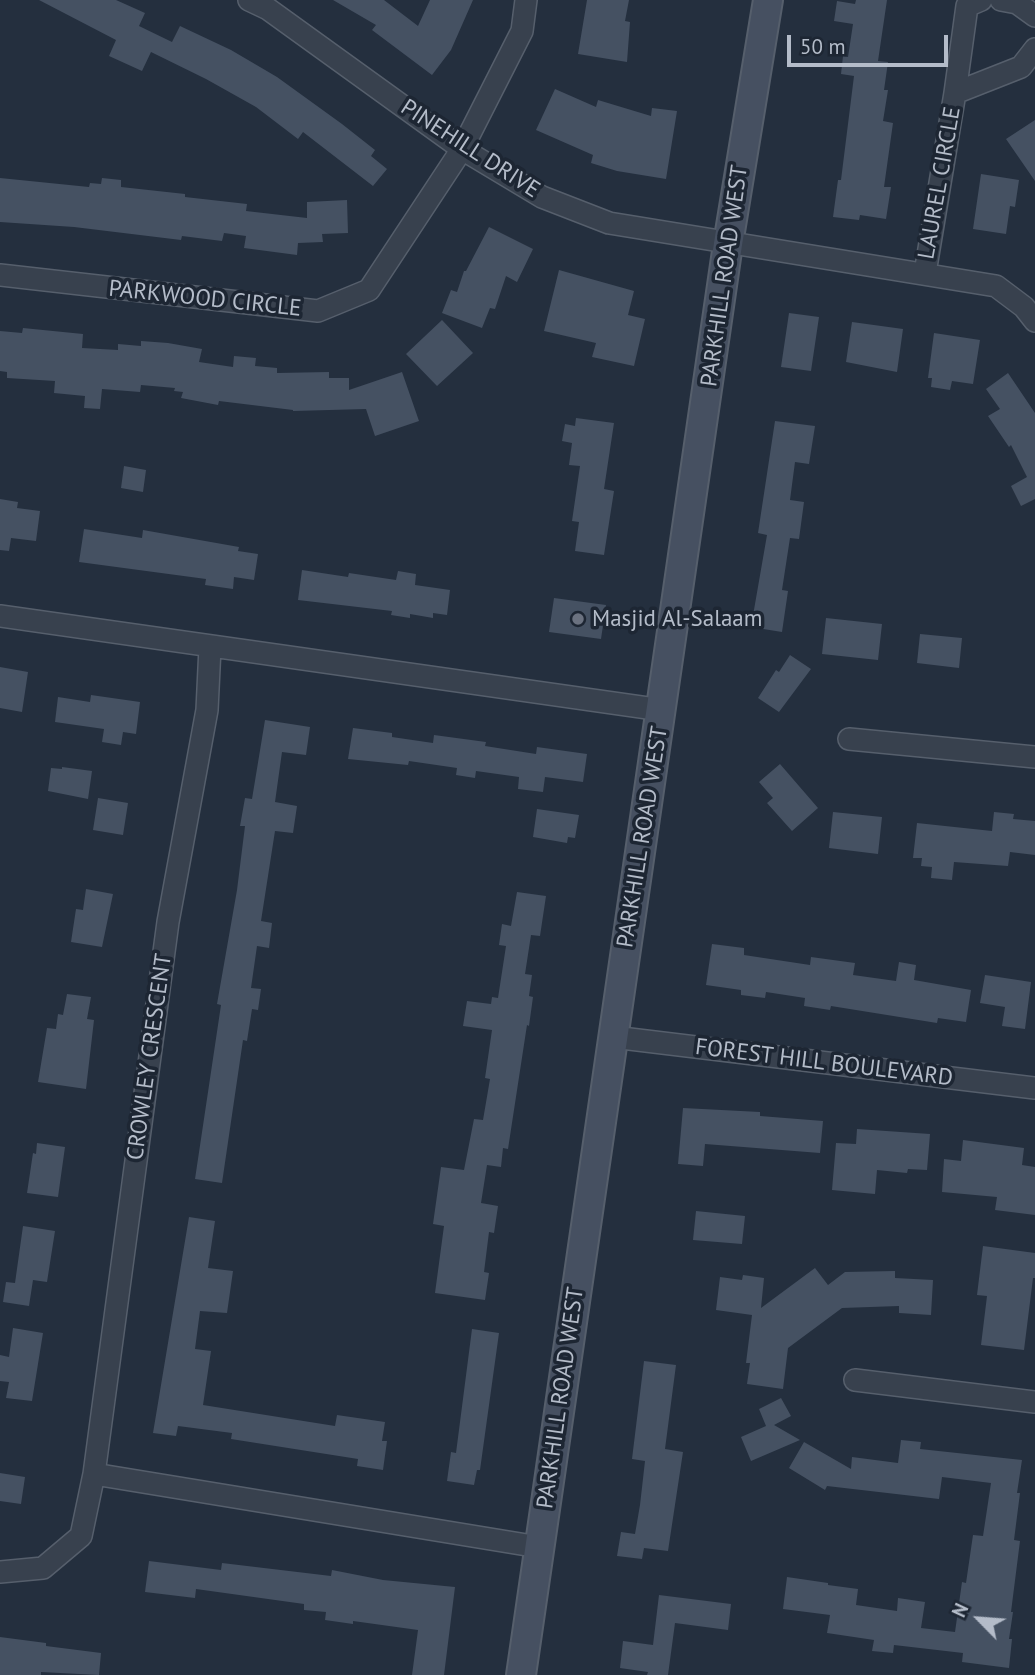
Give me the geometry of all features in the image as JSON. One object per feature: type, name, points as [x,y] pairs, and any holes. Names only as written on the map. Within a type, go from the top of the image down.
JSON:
[{"type":"main road","name":"PARKHILL ROAD WEST","points":[[521,1675],[728,244],[768,0]]},
{"type":"street","name":"PINEHILL DRIVE","points":[[249,0],[268,9],[462,149],[542,197],[608,223],[996,286],[1024,307],[1035,321]]},
{"type":"street","name":"PARKWOOD CIRCLE","points":[[0,275],[318,311],[369,290],[462,149],[522,31],[526,0]]},
{"type":"street","name":"LAUREL CIRCLE","points":[[925,273],[967,6],[981,0]]},
{"type":"street","points":[[1001,0],[1017,3],[1035,16]]},
{"type":"street","name":"LAUREL CIRCLE","points":[[955,93],[1021,67],[1035,49]]},
{"type":"street","points":[[0,616],[662,710]]},
{"type":"street","name":"CROWLEY CRESCENT","points":[[0,1572],[43,1568],[81,1536],[94,1474],[168,922],[207,710],[210,647]]},
{"type":"street","points":[[849,739],[1035,757]]},
{"type":"street","name":"FOREST HILL BOULEVARD","points":[[613,1037],[1035,1088]]},
{"type":"street","points":[[855,1380],[1035,1402]]},
{"type":"street","points":[[94,1474],[539,1547]]},
{"type":"building","points":[[39,0],[116,0],[145,13],[139,26],[172,42],[180,26],[231,50],[277,77],[342,124],[375,150],[371,156],[387,169],[373,186],[303,132],[298,139],[256,107],[206,79],[151,52],[142,71],[109,56],[116,40]]},
{"type":"building","points":[[333,0],[384,0],[418,26],[430,0],[473,0],[451,50],[432,75],[372,30],[376,25]]},
{"type":"building","points":[[587,0],[629,0],[625,21],[630,22],[627,62],[578,54]]},
{"type":"building","points":[[856,0],[887,0],[878,61],[888,62],[884,90],[888,90],[883,121],[893,123],[884,187],[891,187],[886,219],[860,215],[859,220],[833,217],[838,180],[841,180],[854,76],[841,74],[843,56],[848,57],[853,24],[834,21],[837,1],[855,4]]},
{"type":"building","points":[[555,89],[596,107],[598,100],[651,116],[652,108],[677,111],[666,179],[617,171],[591,163],[593,155],[536,130]]},
{"type":"building","points":[[1035,120],[1035,181],[1006,139]]},
{"type":"building","points":[[981,174],[1019,180],[1015,207],[1010,206],[1006,234],[973,229]]},
{"type":"building","points":[[0,178],[89,187],[90,183],[101,184],[102,178],[121,180],[121,187],[247,204],[246,211],[307,218],[307,202],[347,200],[348,233],[322,234],[323,242],[298,243],[297,255],[244,248],[246,236],[224,233],[222,241],[182,236],[181,240],[74,227],[0,222]]},
{"type":"building","points":[[489,227],[533,249],[517,282],[506,276],[495,309],[490,308],[482,328],[442,313],[451,290],[457,292],[464,271]]},
{"type":"building","points":[[559,270],[634,291],[628,315],[645,319],[634,366],[592,357],[596,343],[544,331]]},
{"type":"building","points":[[789,313],[819,317],[811,371],[781,367]]},
{"type":"building","points":[[442,320],[473,353],[437,386],[406,354]]},
{"type":"building","points":[[852,322],[903,329],[897,372],[846,362]]},
{"type":"building","points":[[23,328],[83,334],[82,348],[118,350],[118,344],[141,346],[141,341],[202,349],[199,362],[233,367],[234,356],[256,358],[255,366],[277,368],[277,373],[329,372],[329,378],[349,378],[349,390],[402,372],[419,421],[375,436],[366,409],[293,411],[219,401],[218,405],[181,398],[183,392],[174,391],[175,388],[141,385],[140,392],[102,389],[100,409],[84,408],[85,396],[54,393],[55,381],[7,378],[7,372],[0,371],[0,331],[22,333]]},
{"type":"building","points":[[934,333],[980,340],[973,384],[952,381],[950,390],[931,387],[932,378],[928,378]]},
{"type":"building","points":[[1008,373],[1035,413],[1035,499],[1021,506],[1011,486],[1027,477],[1011,445],[1009,447],[988,416],[1000,409],[986,389]]},
{"type":"building","points":[[576,418],[614,423],[604,489],[614,491],[604,555],[575,551],[579,522],[572,521],[580,466],[569,465],[572,443],[562,441],[565,424],[575,426]]},
{"type":"building","points":[[775,421],[815,426],[809,464],[795,462],[790,500],[804,502],[799,539],[790,538],[782,590],[788,591],[782,632],[751,627],[767,535],[758,533]]},
{"type":"building","points":[[124,466],[146,470],[143,492],[121,488]]},
{"type":"building","points":[[0,499],[18,502],[17,508],[40,511],[36,541],[11,538],[9,551],[0,550]]},
{"type":"building","points":[[84,529],[142,538],[143,530],[239,547],[238,551],[258,554],[254,580],[234,577],[233,589],[205,585],[206,579],[79,562]]},
{"type":"building","points":[[302,570],[396,580],[398,571],[416,574],[415,585],[450,590],[447,615],[433,613],[433,618],[410,614],[410,618],[391,615],[392,611],[298,600]]},
{"type":"building","name":"Masjid Al-Salaam","points":[[554,598],[606,605],[601,639],[549,632]]},
{"type":"building","points":[[826,618],[882,624],[878,660],[822,654]]},
{"type":"building","points":[[920,634],[962,638],[959,668],[917,663]]},
{"type":"building","points":[[790,655],[811,669],[779,712],[758,698],[776,670],[779,672]]},
{"type":"building","points":[[0,667],[28,672],[22,712],[0,708]]},
{"type":"building","points":[[91,695],[140,702],[136,734],[123,732],[121,745],[102,742],[104,729],[55,722],[58,697],[90,702]]},
{"type":"building","points":[[265,720],[310,727],[306,755],[282,752],[275,802],[297,806],[293,833],[275,831],[261,921],[272,923],[269,948],[257,946],[251,988],[261,989],[258,1010],[252,1009],[247,1041],[243,1040],[222,1183],[195,1179],[221,1005],[217,1004],[237,890],[245,826],[240,826],[245,798],[252,799]]},
{"type":"building","points":[[353,728],[392,733],[392,737],[433,743],[434,735],[486,742],[485,746],[536,754],[537,747],[587,754],[583,782],[545,777],[543,792],[518,789],[519,777],[476,771],[475,778],[456,775],[457,768],[409,761],[408,765],[348,759]]},
{"type":"building","points":[[780,764],[818,808],[792,831],[767,803],[773,798],[759,782]]},
{"type":"building","points":[[51,768],[92,771],[88,799],[48,791]]},
{"type":"building","points":[[98,798],[128,803],[123,835],[93,830]]},
{"type":"building","points":[[537,809],[579,815],[575,838],[568,837],[567,843],[533,837]]},
{"type":"building","points":[[833,812],[882,817],[878,854],[829,848]]},
{"type":"building","points":[[994,812],[1014,814],[1013,819],[1035,821],[1035,855],[1010,852],[1008,866],[954,862],[952,880],[931,878],[932,867],[921,866],[922,858],[913,858],[917,823],[992,831]]},
{"type":"building","points":[[86,889],[113,894],[102,947],[71,942],[76,909],[83,910]]},
{"type":"building","points":[[517,892],[546,896],[540,936],[531,935],[525,974],[532,975],[529,996],[533,997],[508,1149],[503,1148],[501,1167],[487,1165],[481,1203],[498,1206],[494,1233],[489,1232],[484,1272],[489,1273],[485,1300],[435,1293],[444,1226],[433,1224],[441,1167],[464,1170],[474,1119],[483,1120],[490,1079],[485,1078],[492,1030],[463,1026],[467,1001],[491,1004],[492,997],[498,998],[506,946],[499,945],[502,924],[511,926]]},
{"type":"building","points":[[712,944],[744,948],[744,955],[810,965],[811,957],[855,963],[853,975],[896,981],[899,962],[916,965],[914,980],[971,990],[966,1022],[938,1018],[937,1023],[831,1006],[830,1010],[804,1006],[805,998],[766,992],[765,998],[741,995],[741,990],[706,985]]},
{"type":"building","points":[[985,975],[1031,982],[1025,1029],[1002,1026],[1005,1007],[980,1003]]},
{"type":"building","points":[[67,994],[91,997],[87,1019],[94,1020],[86,1089],[38,1082],[47,1028],[56,1029],[58,1014],[63,1015]]},
{"type":"building","points":[[683,1108],[760,1112],[760,1116],[823,1121],[820,1153],[705,1144],[703,1166],[678,1164]]},
{"type":"building","points":[[857,1129],[930,1134],[927,1170],[908,1169],[907,1173],[877,1170],[875,1194],[832,1190],[836,1143],[856,1144]]},
{"type":"building","points":[[963,1140],[1024,1148],[1022,1165],[1035,1167],[1035,1215],[995,1210],[997,1197],[942,1192],[944,1159],[961,1161]]},
{"type":"building","points":[[37,1143],[65,1147],[58,1197],[27,1193]]},
{"type":"building","points":[[696,1211],[745,1216],[742,1244],[693,1240]]},
{"type":"building","points":[[189,1217],[215,1221],[208,1268],[233,1271],[227,1313],[200,1311],[195,1349],[211,1351],[203,1405],[335,1426],[337,1415],[385,1422],[382,1441],[387,1441],[383,1470],[357,1466],[358,1459],[231,1439],[232,1433],[178,1426],[176,1436],[153,1433]]},
{"type":"building","points":[[23,1226],[55,1231],[47,1282],[33,1280],[29,1306],[3,1302],[6,1282],[15,1283]]},
{"type":"building","points":[[983,1246],[1035,1253],[1035,1278],[1024,1350],[981,1345],[987,1296],[977,1295]]},
{"type":"building","points":[[815,1268],[828,1285],[845,1272],[895,1271],[895,1278],[933,1280],[931,1315],[899,1313],[899,1306],[842,1308],[788,1348],[783,1389],[747,1384],[750,1363],[746,1363],[752,1315],[716,1310],[720,1277],[742,1280],[743,1275],[764,1278],[761,1308]]},
{"type":"building","points":[[13,1328],[43,1333],[32,1401],[6,1398],[9,1382],[0,1381],[0,1355],[9,1357]]},
{"type":"building","points":[[472,1329],[499,1333],[480,1470],[477,1470],[474,1485],[447,1481],[451,1452],[456,1453]]},
{"type":"building","points":[[644,1361],[676,1365],[665,1449],[683,1452],[668,1551],[644,1548],[642,1559],[617,1556],[621,1532],[635,1534],[640,1505],[645,1461],[632,1459]]},
{"type":"building","points":[[781,1398],[791,1416],[774,1425],[800,1440],[751,1461],[741,1437],[766,1426],[759,1409]]},
{"type":"building","points":[[901,1440],[921,1442],[920,1449],[1022,1460],[1014,1540],[1020,1541],[1011,1612],[1009,1668],[962,1662],[963,1653],[894,1645],[893,1653],[872,1651],[874,1640],[827,1633],[830,1615],[783,1609],[787,1577],[858,1589],[856,1605],[897,1611],[898,1598],[925,1602],[921,1628],[955,1632],[962,1582],[966,1583],[973,1535],[983,1536],[991,1483],[942,1477],[939,1499],[827,1486],[825,1490],[789,1468],[804,1442],[851,1469],[852,1457],[898,1463]]},
{"type":"building","points":[[0,1473],[25,1477],[21,1504],[0,1501]]},
{"type":"building","points":[[149,1561],[221,1570],[222,1563],[331,1576],[332,1570],[383,1580],[455,1587],[444,1675],[412,1675],[418,1630],[325,1620],[326,1612],[304,1610],[304,1604],[196,1589],[195,1598],[145,1592]]},
{"type":"building","points":[[659,1595],[731,1604],[728,1630],[675,1623],[668,1675],[647,1675],[648,1672],[620,1668],[623,1641],[653,1645]]},
{"type":"building","points":[[0,1637],[101,1653],[99,1675],[41,1672],[41,1675],[0,1675]]},
{"type":"place","name":"Masjid Al-Salaam","points":[[578,619]]}]
